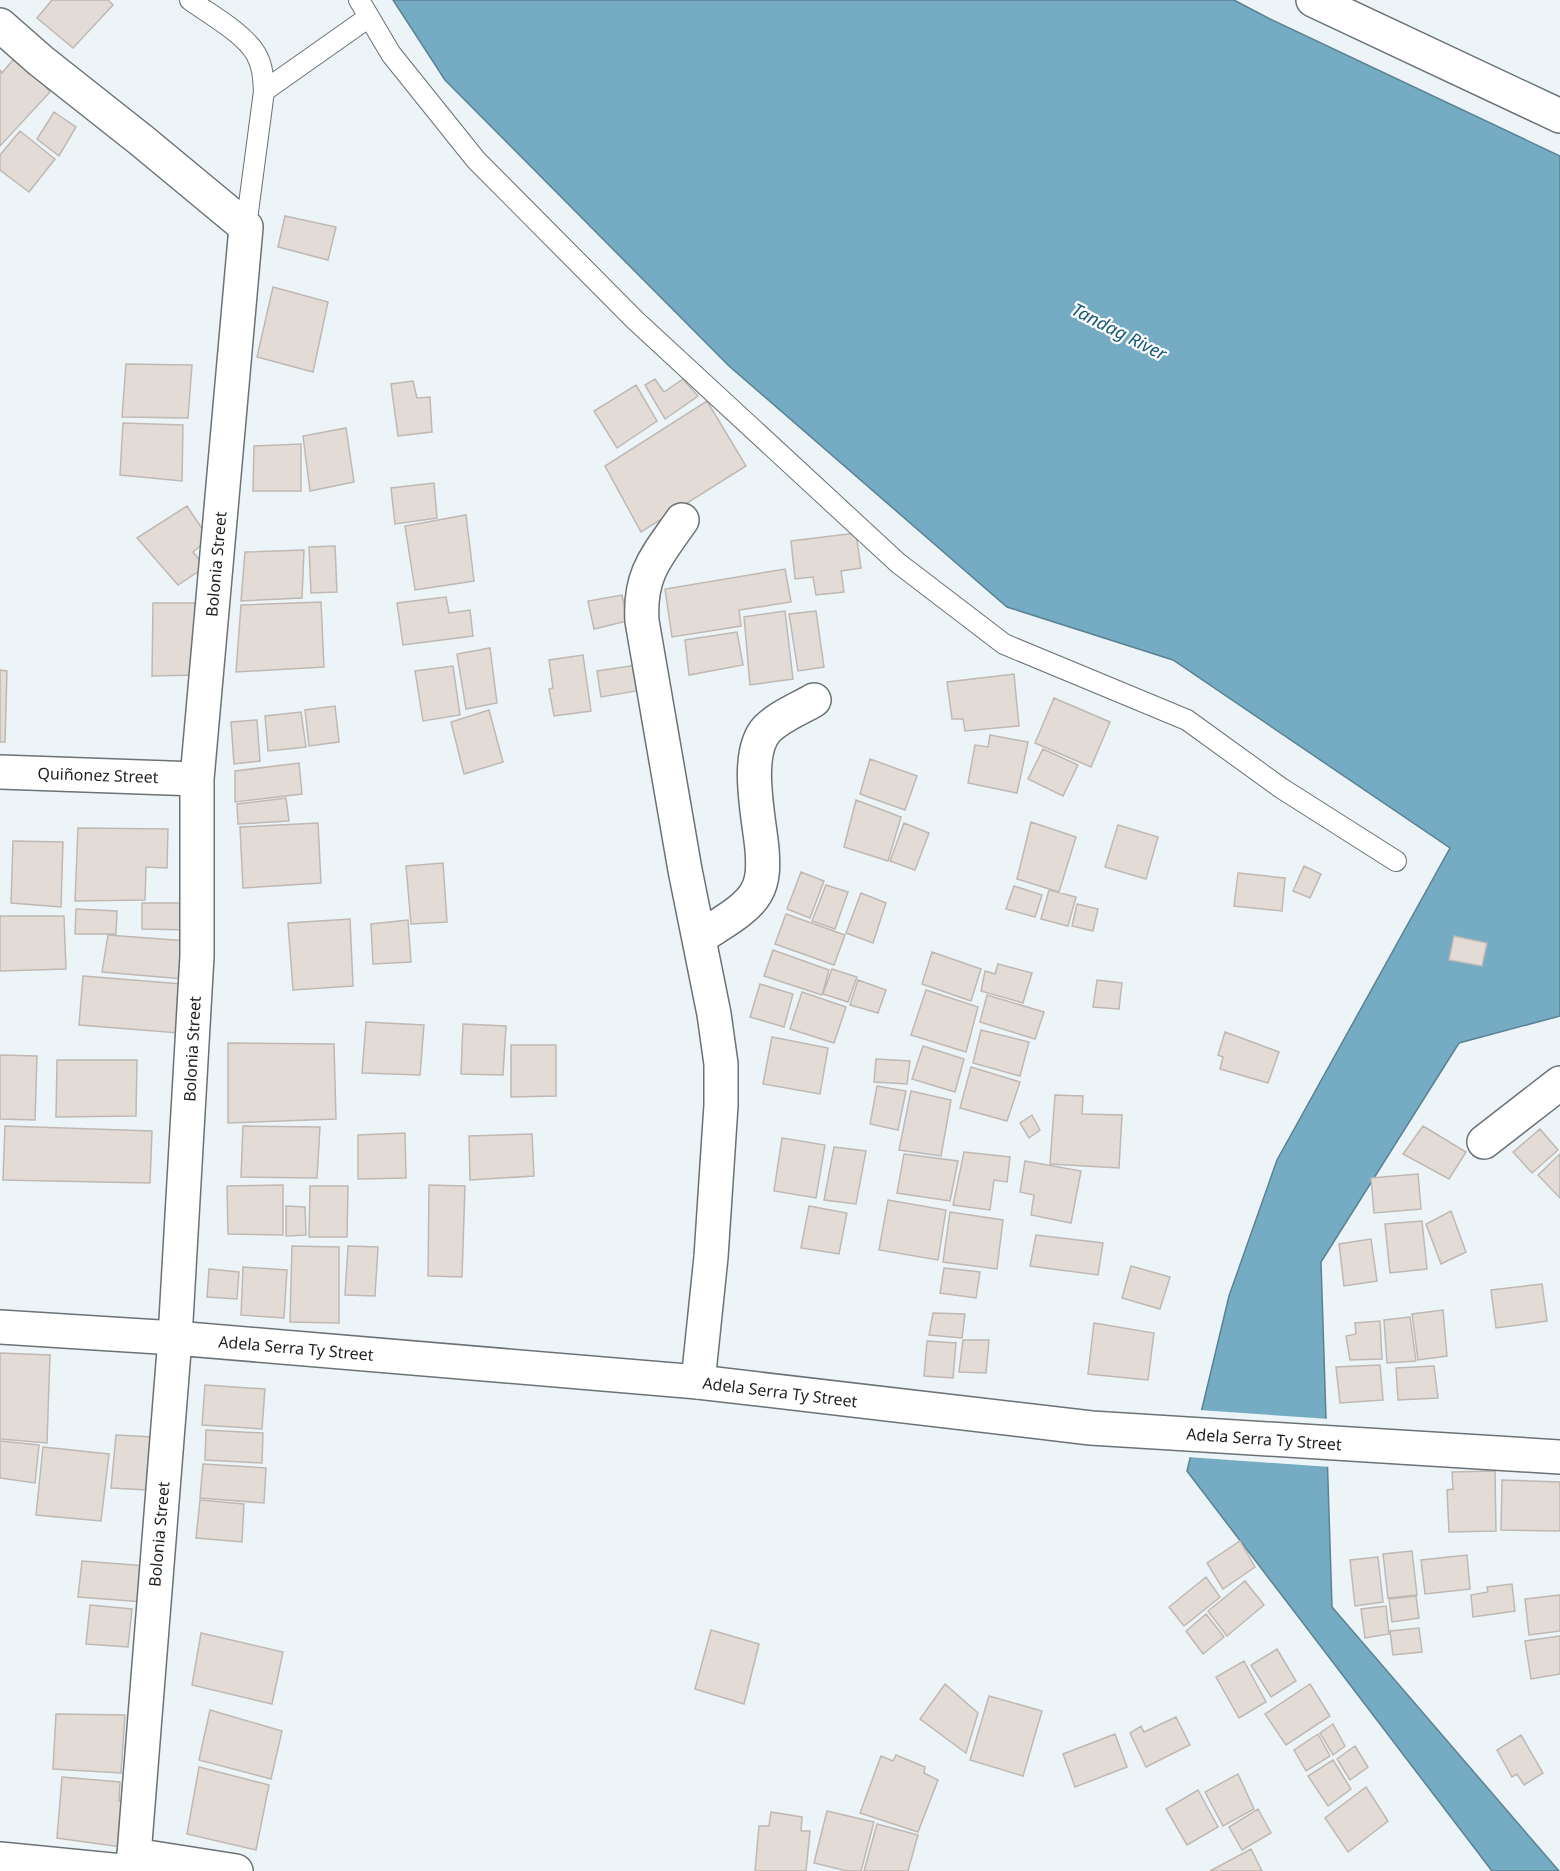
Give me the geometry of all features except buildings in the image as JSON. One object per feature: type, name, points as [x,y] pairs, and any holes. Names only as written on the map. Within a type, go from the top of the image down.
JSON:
[{"type":"street","points":[[1313,0],[1560,116]]},
{"type":"street","points":[[0,25],[41,61],[246,227]]},
{"type":"street","name":"Bolonia Street","points":[[129,1866],[175,1338],[197,956],[197,778],[246,227]]},
{"type":"street","points":[[682,520],[651,564],[645,578],[641,601],[644,632],[714,1014],[721,1074],[711,1257],[698,1382]]},
{"type":"street","points":[[699,938],[748,904],[760,885],[762,857],[754,770],[756,750],[763,735],[777,720],[814,700]]},
{"type":"street","name":"Quiñonez Street","points":[[0,772],[197,778]]},
{"type":"street","points":[[1484,1142],[1560,1083]]},
{"type":"street","name":"Adela Serra Ty Street","points":[[0,1327],[175,1338],[698,1382],[1092,1428],[1560,1457]]},
{"type":"street","points":[[0,1859],[236,1871]]},
{"type":"lane","points":[[190,0],[245,41],[256,54],[262,70],[264,91],[246,227]]},
{"type":"lane","points":[[359,0],[391,54],[476,160],[635,320],[898,563],[1004,644],[1187,720],[1281,788],[1396,861]]},
{"type":"lane","points":[[264,91],[369,17]]},
{"type":"water","name":"Tandag River","points":[[393,0],[1234,0],[1560,156],[1560,1016],[1459,1043],[1321,1262],[1332,1607],[1559,1871],[1492,1871],[1187,1471],[1229,1296],[1277,1160],[1450,848],[1173,660],[1007,607],[729,366],[445,80]]},
{"type":"pier","points":[[1199,1410],[1329,1419],[1331,1467],[1187,1457]]}]
